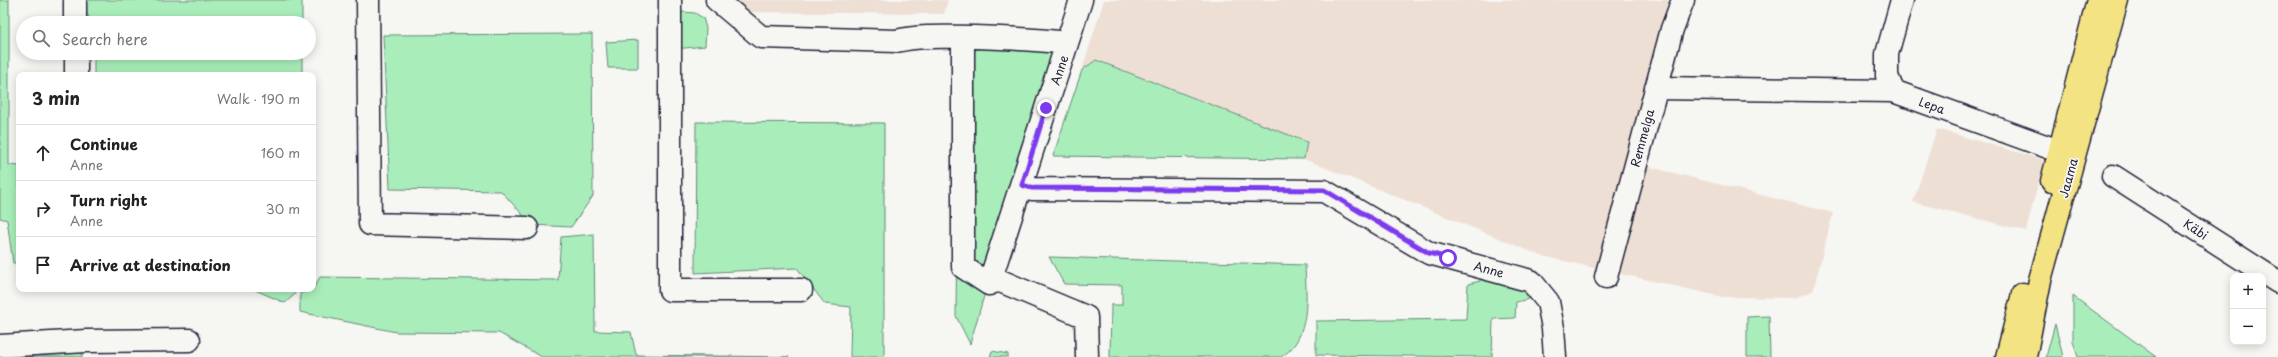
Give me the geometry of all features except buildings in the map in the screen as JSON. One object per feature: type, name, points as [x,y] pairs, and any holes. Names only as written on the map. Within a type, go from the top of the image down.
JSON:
[{"type":"main road","name":"Jaama","points":[[2007,357],[2098,0]]},
{"type":"main road","name":"Jaama","points":[[2025,357],[2040,280],[2117,0]]},
{"type":"street","points":[[75,0],[76,16]]},
{"type":"street","points":[[368,0],[370,224],[527,228]]},
{"type":"street","points":[[670,0],[670,290],[801,290]]},
{"type":"street","points":[[717,0],[761,37],[896,41],[915,36],[1034,39],[1067,43]]},
{"type":"street","name":"Anne","points":[[989,284],[1081,0]]},
{"type":"street","name":"Remmelga","points":[[1606,277],[1672,29],[1683,0]]},
{"type":"street","points":[[1893,91],[1887,76],[1888,54],[1902,0]]},
{"type":"street","points":[[963,37],[963,266],[989,284],[998,280],[1086,317],[1087,357]]},
{"type":"street","points":[[76,60],[76,72]]},
{"type":"street","name":"Lepa","points":[[1656,88],[1893,91],[2059,151]]},
{"type":"street","name":"Käbi","points":[[2113,176],[2278,282]]},
{"type":"street","name":"Anne","points":[[1022,185],[1032,188],[1324,190],[1429,253],[1532,281],[1548,302],[1553,328],[1555,357]]},
{"type":"street","points":[[0,346],[86,349],[189,340]]},
{"type":"shaded area","points":[[733,0],[948,0],[944,14],[742,12]]},
{"type":"shaded area","points":[[1104,0],[1695,0],[1688,9],[1675,72],[1646,166],[1833,213],[1813,291],[1794,298],[1723,297],[1542,256],[1304,159],[1307,142],[1096,60],[1082,70]]},
{"type":"shaded area","points":[[1937,129],[2044,160],[2026,231],[1913,202]]},
{"type":"green space","points":[[0,0],[9,0],[9,165],[16,166],[16,263],[13,263],[7,220],[0,218]]},
{"type":"green space","points":[[83,0],[302,0],[302,16],[88,16],[83,8]]},
{"type":"green space","points":[[682,12],[695,13],[703,18],[706,28],[705,46],[675,49],[677,14]]},
{"type":"green space","points":[[592,34],[593,196],[571,227],[532,225],[501,191],[390,189],[383,35]]},
{"type":"green space","points":[[1061,37],[970,344],[956,316],[959,38]]},
{"type":"green space","points":[[638,40],[638,68],[608,68],[606,42]]},
{"type":"green space","points":[[94,60],[302,60],[302,72],[94,72]]},
{"type":"green space","points":[[1096,60],[1307,142],[1304,159],[1053,156],[1082,70]]},
{"type":"green space","points":[[696,122],[884,123],[884,357],[850,357],[851,307],[825,304],[797,268],[695,273]]},
{"type":"green space","points":[[594,234],[595,331],[631,332],[636,355],[789,357],[542,357],[499,333],[396,332],[300,312],[300,293],[316,292],[316,284],[320,277],[558,280],[561,237]]},
{"type":"green space","points":[[1049,257],[1305,265],[1306,302],[1302,327],[1298,339],[1291,349],[1281,357],[1110,357],[1111,305],[1122,305],[1122,285],[1064,284]]},
{"type":"green space","points":[[1482,275],[1525,291],[1529,299],[1516,302],[1515,318],[1493,319],[1492,357],[1316,355],[1316,321],[1466,319],[1468,284],[1480,281]]},
{"type":"green space","points":[[260,292],[296,292],[285,303]]},
{"type":"green space","points":[[2073,296],[2156,357],[2078,357],[2073,341]]},
{"type":"green space","points":[[1769,316],[1770,357],[1747,357],[1747,317]]},
{"type":"green space","points":[[2055,324],[2063,357],[2046,357]]},
{"type":"green space","points":[[992,351],[1008,354],[1008,357],[990,357]]},
{"type":"green space","points":[[82,352],[82,357],[5,357]]},
{"type":"route","points":[[1046,108],[1022,185],[1032,188],[1324,190],[1429,253],[1448,258]]}]
